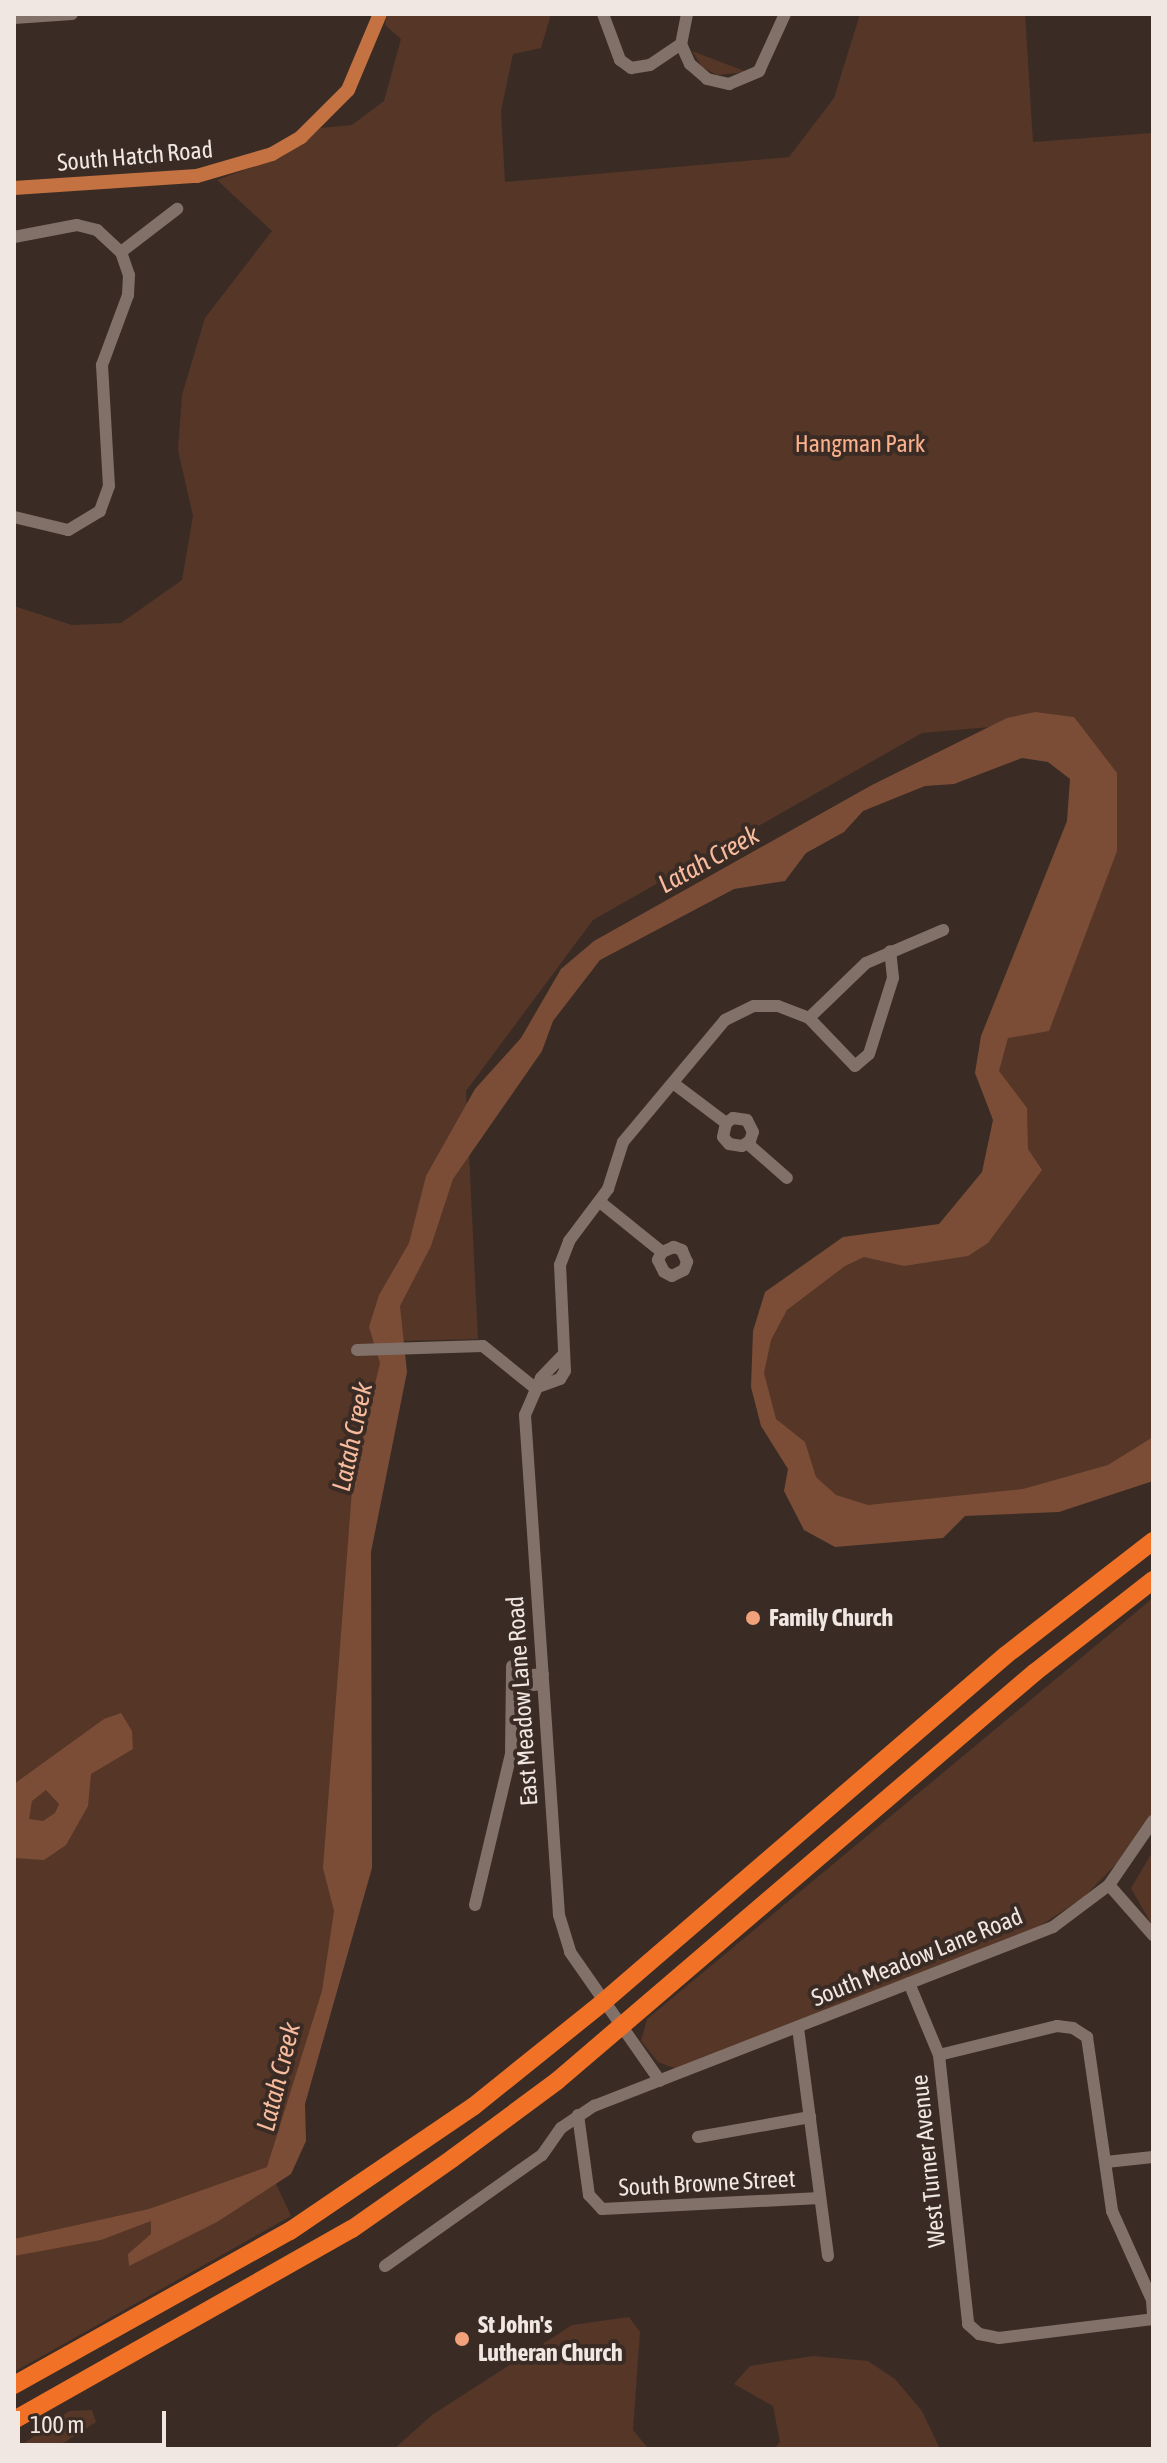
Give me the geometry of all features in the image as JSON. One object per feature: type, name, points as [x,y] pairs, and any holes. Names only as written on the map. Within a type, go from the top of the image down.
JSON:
[{"type":"highway","points":[[14,2385],[227,2268],[394,2164],[602,2003],[1006,1655],[1153,1541]]},
{"type":"highway","points":[[14,2420],[352,2229],[557,2081],[1034,1673],[1153,1580]]},
{"type":"main road","name":"South Hatch Road","points":[[14,188],[197,176],[254,162],[301,137],[348,90],[380,14]]},
{"type":"street","points":[[14,18],[72,14]]},
{"type":"street","points":[[603,14],[620,60],[631,68],[650,65],[681,44]]},
{"type":"street","points":[[687,14],[681,44],[696,73],[721,83],[739,82],[768,59],[785,14]]},
{"type":"street","points":[[121,252],[153,232],[177,209]]},
{"type":"street","points":[[14,237],[77,225],[97,230],[121,252],[129,275],[128,295],[102,365],[109,486],[100,511],[68,530],[14,517]]},
{"type":"street","points":[[809,1018],[866,963],[943,930]]},
{"type":"street","points":[[357,1350],[443,1344],[483,1346],[535,1388],[560,1379],[567,1366],[560,1265],[569,1241],[600,1202],[623,1142],[725,1020],[740,1011],[778,1006],[809,1018],[855,1066],[869,1054],[893,978],[890,951]]},
{"type":"street","points":[[673,1083],[726,1123]]},
{"type":"street","points":[[747,1143],[753,1132],[747,1120],[733,1118],[726,1123],[723,1137],[729,1144],[747,1143],[787,1178]]},
{"type":"street","points":[[600,1202],[662,1252]]},
{"type":"street","name":"East Meadow Lane Road","points":[[535,1388],[525,1415],[559,1915],[570,1952],[602,2003]]},
{"type":"street","points":[[475,1905],[511,1754],[513,1677],[543,1679]]},
{"type":"street","name":"South Meadow Lane Road","points":[[385,2266],[542,2155],[578,2115],[1053,1927],[1109,1885],[1153,1821]]},
{"type":"street","points":[[1109,1885],[1153,1935]]},
{"type":"street","name":"West Turner Avenue","points":[[909,1983],[939,2055],[968,2324],[979,2334],[999,2338],[1153,2318]]},
{"type":"street","points":[[602,2003],[621,2024],[660,2081]]},
{"type":"street","points":[[939,2055],[1057,2026],[1073,2028],[1087,2037],[1093,2055],[1112,2211],[1152,2300],[1153,2318]]},
{"type":"street","points":[[798,2028],[828,2256]]},
{"type":"street","name":"South Browne Street","points":[[578,2115],[589,2195],[597,2207],[609,2210],[820,2198]]},
{"type":"street","points":[[698,2137],[810,2117]]},
{"type":"street","points":[[1106,2162],[1153,2157]]},
{"type":"green space","name":"Hangman Park","points":[[387,14],[551,14],[541,48],[513,54],[501,111],[505,182],[789,157],[834,98],[860,14],[1025,14],[1033,142],[1153,133],[1153,1456],[1055,1496],[828,1511],[767,1422],[757,1381],[761,1335],[855,1246],[912,1248],[1006,1183],[987,1074],[1095,778],[991,727],[922,733],[593,920],[466,1091],[478,1339],[394,1341],[369,1474],[345,1914],[272,2175],[291,2216],[14,2372],[14,606],[72,625],[121,623],[182,580],[193,516],[178,450],[182,395],[205,318],[272,231],[217,180],[282,156],[321,128],[352,125],[384,101],[401,39],[385,25]]},
{"type":"green space","points":[[692,51],[747,72],[717,75],[702,67]]},
{"type":"green space","points":[[1153,1598],[1153,1813],[1126,1854],[1084,1897],[1037,1928],[677,2069],[658,2062],[641,2041],[647,2019]]},
{"type":"green space","points":[[1153,1851],[1153,1927],[1131,1888]]},
{"type":"green space","points":[[629,2317],[640,2332],[633,2430],[648,2448],[664,2449],[394,2449],[432,2415],[572,2325]]},
{"type":"green space","points":[[813,2356],[868,2361],[895,2379],[922,2411],[940,2449],[774,2449],[780,2442],[773,2406],[734,2384],[750,2366]]},
{"type":"green space","points":[[92,2410],[96,2422],[54,2449],[16,2449],[69,2411]]},
{"type":"shaded area","points":[[1035,712],[1074,717],[1117,773],[1117,851],[1049,1031],[1008,1038],[999,1071],[1027,1108],[1028,1149],[1042,1170],[988,1243],[968,1256],[904,1266],[864,1257],[845,1266],[787,1310],[771,1340],[764,1373],[776,1419],[805,1442],[816,1477],[836,1495],[868,1505],[1023,1489],[1108,1465],[1153,1437],[1153,1481],[1059,1512],[965,1516],[943,1538],[835,1547],[804,1530],[784,1491],[788,1469],[761,1426],[751,1387],[753,1331],[765,1292],[843,1237],[939,1224],[982,1172],[993,1120],[975,1073],[981,1036],[1067,821],[1070,779],[1048,762],[1022,758],[954,784],[925,786],[863,811],[844,832],[806,853],[785,881],[734,889],[600,960],[553,1021],[542,1051],[453,1179],[431,1246],[400,1306],[407,1372],[371,1552],[372,1868],[305,2104],[306,2141],[291,2174],[217,2222],[129,2266],[128,2254],[151,2234],[151,2221],[101,2240],[14,2256],[14,2239],[149,2209],[267,2167],[322,1991],[334,1911],[323,1868],[353,1477],[380,1363],[369,1327],[379,1295],[409,1243],[426,1176],[475,1089],[521,1038],[561,969],[594,941],[872,785],[1007,718]]},
{"type":"shaded area","points":[[121,1713],[132,1731],[133,1749],[91,1774],[88,1806],[66,1845],[44,1860],[14,1858],[14,1784],[104,1719]],"holes":[[[46,1790],[59,1804],[55,1813],[43,1821],[29,1819],[32,1801]]]},
{"type":"place","name":"Family Church","points":[[753,1618]]},
{"type":"place","name":"St John's Lutheran Church","points":[[462,2339]]},
{"type":"water label","name":"Latah Creek","points":[[709,860]]},
{"type":"water label","name":"Latah Creek","points":[[353,1437]]},
{"type":"water label","name":"Latah Creek","points":[[279,2077]]}]
